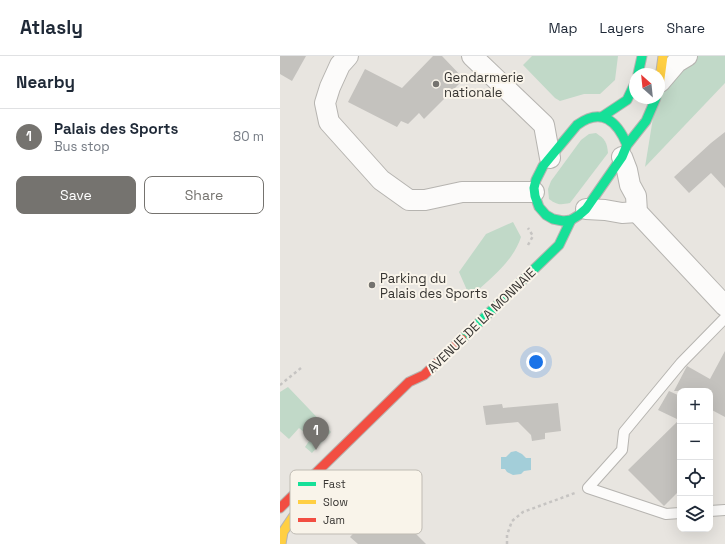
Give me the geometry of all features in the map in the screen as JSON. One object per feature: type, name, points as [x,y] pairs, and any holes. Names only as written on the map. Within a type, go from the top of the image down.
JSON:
[{"type":"street","points":[[348,56],[340,65],[330,87],[325,103],[330,122],[382,180],[409,200],[426,200],[462,192],[534,192]]},
{"type":"street","points":[[472,56],[544,125],[550,158]]},
{"type":"street","points":[[639,68],[642,56]]},
{"type":"street","name":"AVENUE DE LA MONNAIE","points":[[661,68],[663,56]]},
{"type":"street","points":[[665,79],[677,62],[686,56]]},
{"type":"street","points":[[544,125],[578,123],[591,118],[603,116],[627,100],[629,96]]},
{"type":"street","name":"AVENUE DE LA MONNAIE","points":[[318,470],[409,382],[424,375],[559,245],[578,215],[646,120],[654,104]]},
{"type":"street","points":[[603,116],[616,124],[623,135],[627,170],[630,185],[636,196],[637,212],[725,306]]},
{"type":"street","points":[[578,123],[536,177],[534,192],[535,199],[546,221],[559,221],[578,215],[604,210],[637,212]]},
{"type":"street","name":"AVENUE DE LA MONNAIE","points":[[539,264],[543,247]]},
{"type":"street","name":"AVENUE DE LA MONNAIE","points":[[423,388],[424,375]]},
{"type":"street","name":"AVENUE DE LA MONNAIE","points":[[281,506],[290,497]]},
{"type":"street","points":[[281,544],[283,532],[290,522]]},
{"type":"lane","points":[[677,513],[666,514],[588,488],[622,450],[624,432],[680,363],[725,318]]},
{"type":"lane","points":[[713,511],[725,510]]},
{"type":"path","points":[[525,250],[533,236],[526,224]]},
{"type":"path","points":[[280,385],[301,368]]},
{"type":"path","points":[[507,544],[507,535],[512,521],[523,512],[588,488]]},
{"type":"green space","points":[[532,56],[618,56],[615,80],[600,94],[584,94],[560,101],[555,98],[523,65]]},
{"type":"green space","points":[[663,56],[725,56],[725,83],[645,167],[655,104],[665,104],[665,68],[661,68]]},
{"type":"green space","points":[[596,133],[605,141],[608,153],[570,203],[559,204],[549,199],[548,189],[551,181],[581,140],[589,134]]},
{"type":"green space","points":[[513,222],[521,237],[512,255],[500,270],[470,297],[459,272],[486,234]]},
{"type":"green space","points":[[288,387],[331,432],[312,453],[305,447],[311,438],[299,428],[289,439],[280,431],[280,392]]},
{"type":"water","points":[[516,451],[526,458],[531,458],[531,470],[513,475],[505,469],[501,469],[501,457],[506,457],[511,452]]},
{"type":"building","points":[[280,56],[306,56],[292,81],[280,74]]},
{"type":"building","points":[[433,56],[442,56],[464,79],[424,119],[419,113],[408,124],[401,121],[397,127],[348,102],[365,69],[402,88]]},
{"type":"building","points":[[725,132],[725,188],[711,173],[689,193],[674,177]]},
{"type":"building","points":[[725,351],[725,417],[713,411],[713,388],[677,388],[677,391],[674,391],[687,366],[710,379]]},
{"type":"building","points":[[669,391],[677,395],[677,419],[658,410]]},
{"type":"building","points":[[558,403],[561,431],[545,433],[545,439],[532,441],[531,435],[518,422],[486,425],[483,406],[502,404],[503,408]]},
{"type":"building","points":[[677,422],[677,493],[664,506],[628,470]]},
{"type":"building","points":[[353,534],[416,534],[426,544],[358,544],[350,537]]},
{"type":"traffic: fast","points":[[639,68],[642,56]]},
{"type":"traffic: fast","points":[[603,116],[627,100],[629,96]]},
{"type":"traffic: fast","points":[[627,145],[646,121],[653,104]]},
{"type":"traffic: fast","points":[[594,117],[608,119],[618,129],[627,145],[622,157],[586,209],[579,215],[571,220],[563,221],[553,219],[546,215],[539,207],[534,188],[536,180],[543,166],[577,125],[594,117]]},
{"type":"traffic: fast","points":[[462,339],[559,245],[571,220]]},
{"type":"traffic: slow","points":[[661,68],[663,56]]},
{"type":"traffic: slow","points":[[281,544],[283,532],[290,522]]},
{"type":"traffic: jam","points":[[319,470],[409,382],[424,375],[462,339]]},
{"type":"traffic: jam","points":[[280,508],[290,498]]},
{"type":"place","name":"Gendarmerie nationale","points":[[436,84]]},
{"type":"place","name":"Parking du Palais des Sports","points":[[372,285]]},
{"type":"place","name":"Palais des Sports","points":[[316,450]]}]
